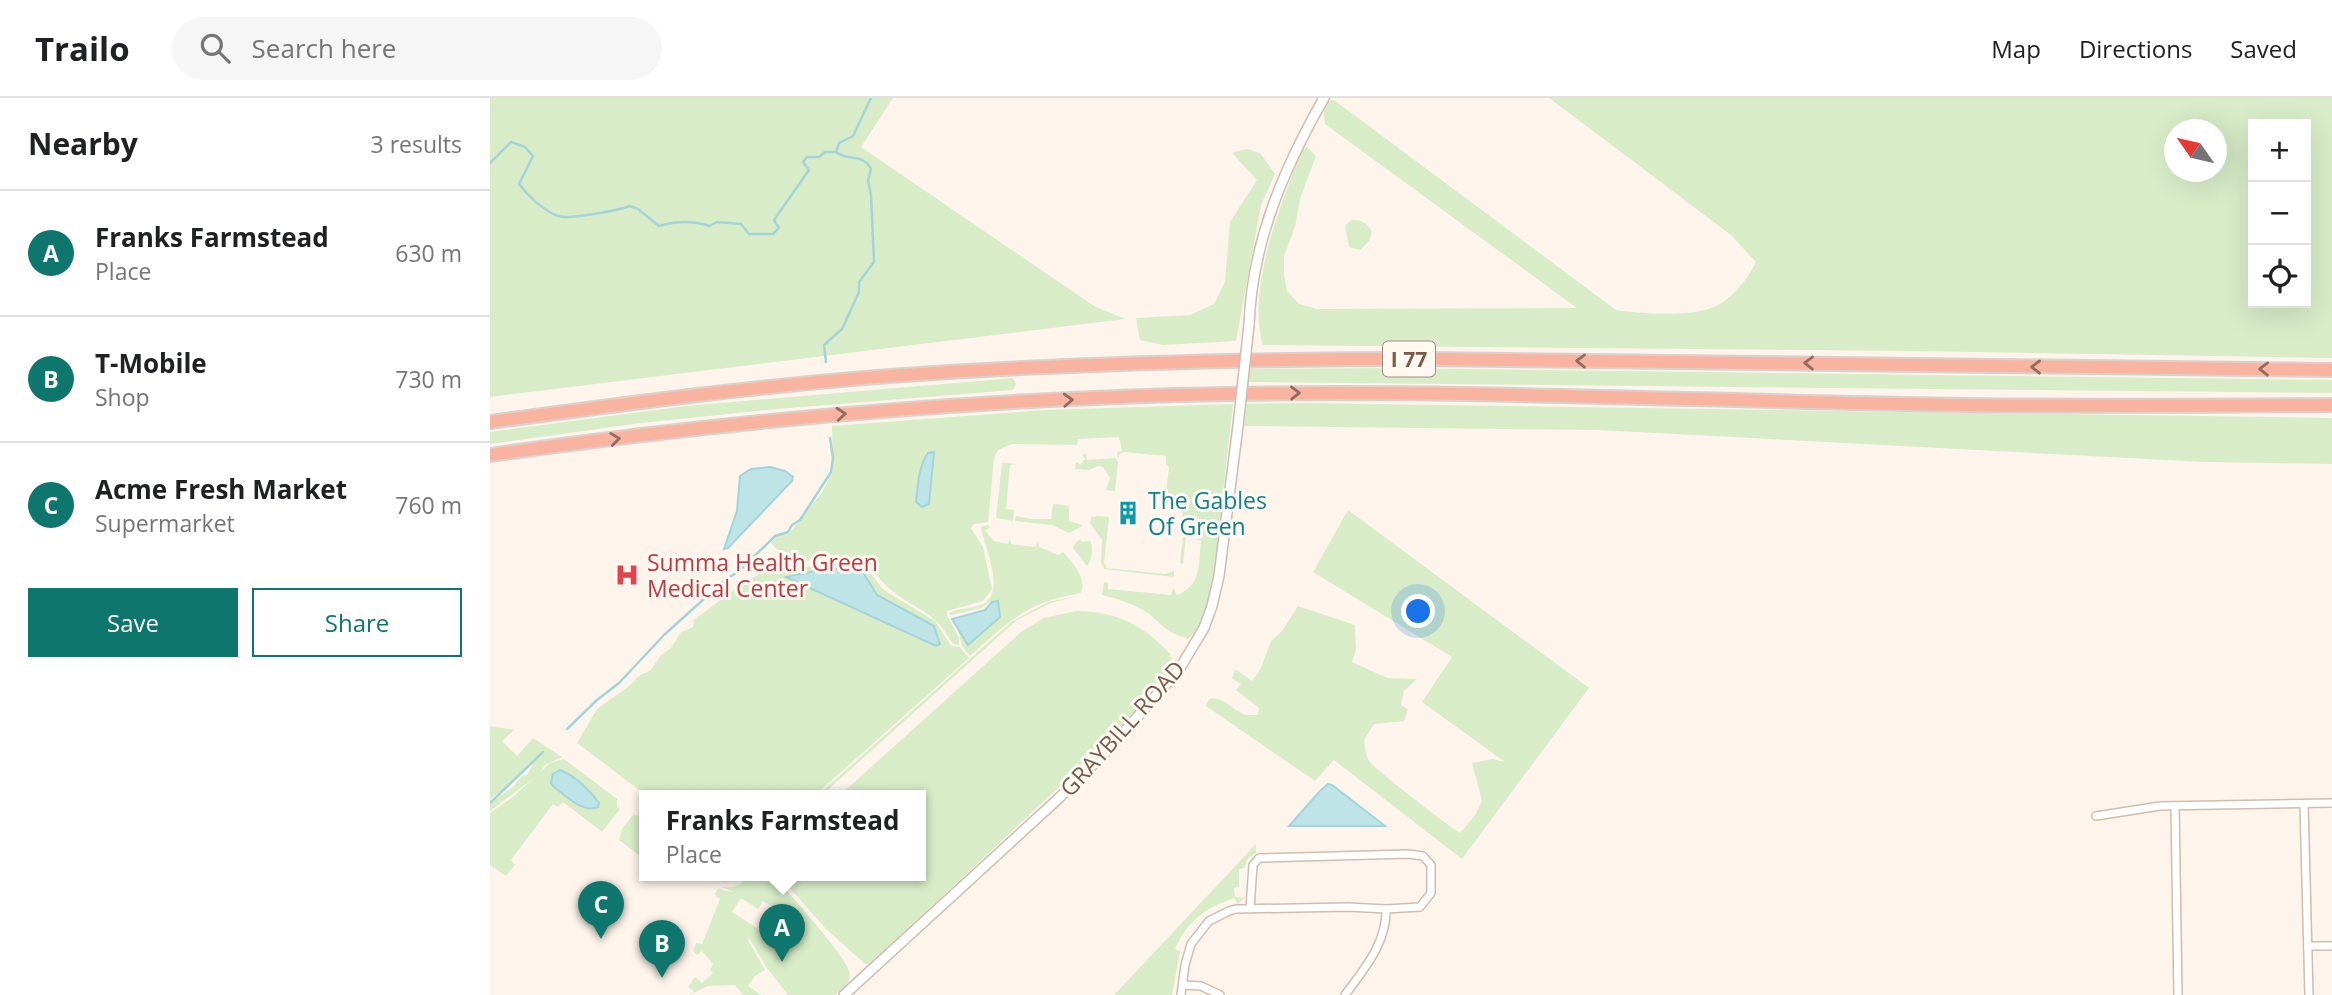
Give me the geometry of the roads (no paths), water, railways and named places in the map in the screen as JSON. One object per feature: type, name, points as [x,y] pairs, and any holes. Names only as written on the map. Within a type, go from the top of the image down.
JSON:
[{"type":"highway","name":"I 77","points":[[490,422],[631,402],[819,382],[1102,363],[1424,359],[2332,370]]},
{"type":"highway","name":"I 77","points":[[490,457],[547,447],[715,427],[874,412],[990,403],[1227,394],[1563,396],[2069,407],[2332,405]]},
{"type":"street","name":"GRAYBILL ROAD","points":[[844,995],[1113,745],[1180,668],[1204,628],[1219,576],[1257,264],[1272,205],[1296,149],[1324,98]]},
{"type":"street","points":[[2096,816],[2160,806],[2332,803]]},
{"type":"street","points":[[2304,804],[2309,995]]},
{"type":"street","points":[[2175,806],[2178,995]]},
{"type":"street","points":[[1181,995],[1191,944],[1209,921],[1229,911],[1250,909],[1387,909],[1420,906],[1431,894],[1431,865],[1423,856],[1408,854],[1259,858],[1253,865],[1250,909]]},
{"type":"street","points":[[1345,995],[1382,940],[1387,909]]},
{"type":"street","points":[[2308,946],[2332,946]]},
{"type":"street","points":[[1183,985],[1201,985],[1220,995]]},
{"type":"water","points":[[934,452],[929,504],[922,507],[916,502],[920,470],[928,453]]},
{"type":"water","points":[[770,467],[785,471],[793,477],[792,481],[728,548],[724,549],[737,511],[740,476],[751,469]]},
{"type":"water","points":[[855,568],[863,572],[877,595],[934,626],[940,644],[936,646],[786,577],[824,569]]},
{"type":"water","points":[[998,601],[1000,617],[968,645],[952,619],[985,610],[992,602]]},
{"type":"water","points":[[560,770],[587,788],[599,803],[598,807],[580,806],[553,786],[553,774]]},
{"type":"water","points":[[1328,784],[1332,785],[1385,826],[1289,826]]},
{"type":"waterway","points":[[826,362],[824,345],[842,329],[859,292],[859,282],[874,262],[868,180],[871,169],[859,159],[836,152],[839,143],[853,136],[871,98]]},
{"type":"waterway","points":[[490,163],[511,142],[525,147],[533,156],[519,184],[537,203],[558,216],[582,216],[630,206],[659,226],[684,222],[709,226],[717,222],[741,224],[749,234],[773,234],[779,228],[774,220],[809,170],[803,162],[807,157],[836,152]]},
{"type":"waterway","points":[[567,729],[619,683],[664,635],[724,581],[739,571],[775,536],[788,532],[792,525],[800,520],[831,472],[833,458],[830,438]]},
{"type":"waterway","points":[[490,803],[543,752]]},
{"type":"place","name":"The Gables Of Green","points":[[1128,513]]},
{"type":"place","name":"Summa Health Green Medical Center","points":[[627,575]]},
{"type":"place","name":"Acme Fresh Market","points":[[601,939]]},
{"type":"place","name":"Franks Farmstead","points":[[782,962]]},
{"type":"place","name":"T-Mobile","points":[[662,978]]}]
